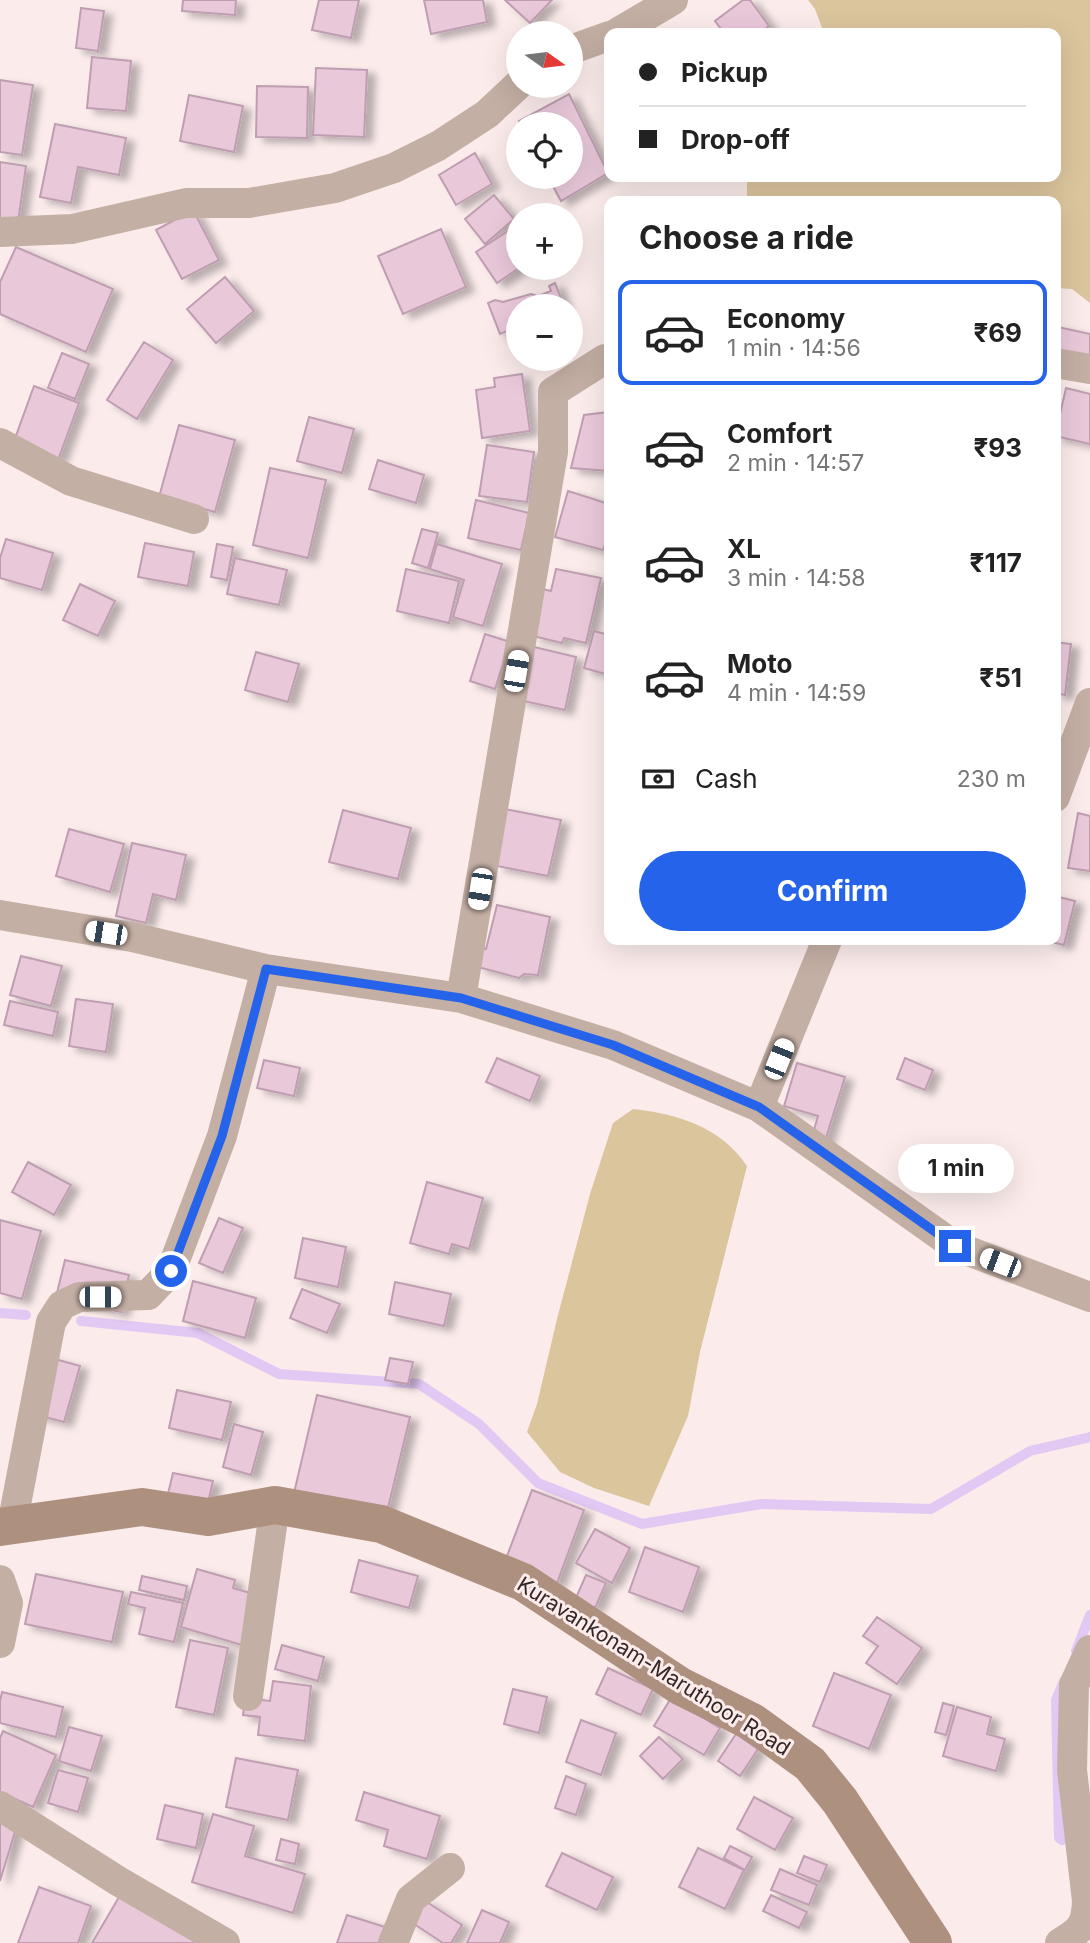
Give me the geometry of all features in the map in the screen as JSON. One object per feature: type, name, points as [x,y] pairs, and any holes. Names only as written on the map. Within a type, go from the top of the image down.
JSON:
[{"type":"main road","name":"Kuravankonam-Maruthoor Road","points":[[6,1526],[142,1507],[208,1517],[275,1504],[381,1524],[523,1582],[680,1686],[752,1722],[810,1764],[839,1801],[933,1943]]},
{"type":"street","points":[[625,28],[673,0]]},
{"type":"street","points":[[583,45],[604,38]]},
{"type":"street","points":[[0,232],[72,229],[186,203],[249,203],[335,188],[394,168],[438,146],[487,114],[506,96]]},
{"type":"street","points":[[461,998],[553,452],[553,393],[604,360]]},
{"type":"street","points":[[1061,364],[1090,369]]},
{"type":"street","points":[[0,443],[71,481],[194,519]]},
{"type":"street","points":[[1061,781],[1090,703]]},
{"type":"street","points":[[0,915],[132,937],[266,969],[461,998],[613,1045],[759,1107],[955,1246],[1090,1297]]},
{"type":"street","points":[[759,1107],[825,945]]},
{"type":"street","points":[[6,1526],[51,1322],[62,1305],[79,1297],[148,1295],[171,1271],[222,1136],[266,969]]},
{"type":"street","points":[[248,1696],[275,1504]]},
{"type":"street","points":[[0,1580],[8,1604],[0,1643]]},
{"type":"street","points":[[1060,1943],[1080,1930],[1087,1911],[1072,1770],[1074,1685],[1090,1650]]},
{"type":"street","points":[[0,1806],[215,1941]]},
{"type":"street","points":[[393,1943],[411,1899],[450,1868]]},
{"type":"shaded area","points":[[808,0],[1090,0],[1090,303],[1072,289],[1061,288],[1061,196],[747,196],[747,182],[1061,182],[1061,28],[822,28],[815,9]]},
{"type":"shaded area","points":[[633,1109],[682,1119],[711,1132],[725,1141],[747,1166],[700,1352],[688,1416],[649,1506],[594,1488],[560,1472],[527,1432],[537,1404],[590,1194],[613,1123]]},
{"type":"building","points":[[183,0],[236,0],[235,15],[182,11]]},
{"type":"building","points":[[319,0],[359,0],[351,38],[312,30]]},
{"type":"building","points":[[424,0],[483,0],[487,22],[431,34]]},
{"type":"building","points":[[505,0],[552,0],[532,21],[528,21]]},
{"type":"building","points":[[743,0],[750,0],[769,26],[720,28],[715,21]]},
{"type":"building","points":[[81,8],[104,11],[98,51],[76,48]]},
{"type":"building","points":[[92,57],[131,61],[126,111],[87,108]]},
{"type":"building","points":[[316,68],[367,70],[364,137],[313,135]]},
{"type":"building","points":[[0,80],[33,85],[22,155],[0,152]]},
{"type":"building","points":[[257,86],[308,87],[307,138],[256,137]]},
{"type":"building","points":[[189,95],[243,106],[234,152],[180,141]]},
{"type":"building","points":[[562,98],[571,98],[578,112],[536,112]]},
{"type":"building","points":[[583,122],[604,165],[604,175],[583,188]]},
{"type":"building","points":[[55,124],[126,138],[119,175],[78,167],[71,203],[40,197]]},
{"type":"building","points":[[475,153],[492,184],[456,205],[439,175]]},
{"type":"building","points":[[0,162],[26,166],[18,222],[0,219]]},
{"type":"building","points":[[554,189],[581,189],[561,201]]},
{"type":"building","points":[[494,195],[506,209],[506,226],[485,244],[465,219]]},
{"type":"building","points":[[193,210],[219,260],[182,279],[156,230]]},
{"type":"building","points":[[441,229],[466,287],[403,314],[378,256]]},
{"type":"building","points":[[506,232],[506,277],[497,283],[476,252]]},
{"type":"building","points":[[16,247],[113,289],[86,352],[0,314],[0,282]]},
{"type":"building","points":[[225,277],[254,311],[216,343],[187,309]]},
{"type":"building","points":[[555,283],[559,294],[543,294],[551,291],[549,286]]},
{"type":"building","points":[[495,300],[506,301],[506,331],[500,334],[488,303]]},
{"type":"building","points":[[1061,328],[1090,334],[1090,365],[1061,359]]},
{"type":"building","points":[[144,342],[173,360],[137,419],[107,400]]},
{"type":"building","points":[[62,353],[89,364],[75,399],[48,388]]},
{"type":"building","points":[[522,374],[530,431],[482,438],[476,390],[495,387],[494,378]]},
{"type":"building","points":[[34,386],[79,403],[58,460],[13,444]]},
{"type":"building","points":[[1066,388],[1090,394],[1090,444],[1061,437],[1061,410]]},
{"type":"building","points":[[604,413],[604,471],[571,468],[584,415]]},
{"type":"building","points":[[309,417],[354,429],[342,473],[297,461]]},
{"type":"building","points":[[179,425],[235,440],[215,512],[159,497]]},
{"type":"building","points":[[487,445],[534,452],[527,502],[479,496]]},
{"type":"building","points":[[378,460],[424,475],[416,503],[369,489]]},
{"type":"building","points":[[270,468],[326,480],[308,558],[253,545]]},
{"type":"building","points":[[568,491],[604,502],[603,550],[555,537]]},
{"type":"building","points":[[476,500],[529,513],[521,550],[468,538]]},
{"type":"building","points":[[422,529],[438,533],[428,568],[412,563]]},
{"type":"building","points":[[6,539],[53,553],[42,590],[0,578],[0,558]]},
{"type":"building","points":[[145,543],[194,552],[188,586],[138,577]]},
{"type":"building","points":[[217,544],[233,547],[227,580],[211,577]]},
{"type":"building","points":[[437,544],[502,564],[483,626],[453,617],[464,580],[430,569]]},
{"type":"building","points":[[235,558],[287,570],[279,605],[227,594]]},
{"type":"building","points":[[406,569],[459,581],[449,623],[397,611]]},
{"type":"building","points":[[556,569],[601,578],[586,643],[564,638],[562,643],[533,636],[542,589],[551,591]]},
{"type":"building","points":[[80,584],[115,601],[98,636],[63,620]]},
{"type":"building","points":[[594,631],[604,634],[604,674],[584,668]]},
{"type":"building","points":[[485,634],[510,642],[495,689],[470,681]]},
{"type":"building","points":[[1061,643],[1071,644],[1065,695],[1061,694]]},
{"type":"building","points":[[530,646],[576,657],[565,710],[519,700]]},
{"type":"building","points":[[256,652],[299,664],[288,702],[245,690]]},
{"type":"building","points":[[505,809],[561,820],[548,876],[497,866]]},
{"type":"building","points":[[343,810],[411,828],[398,879],[329,862]]},
{"type":"building","points":[[1078,813],[1090,816],[1090,871],[1068,868]]},
{"type":"building","points":[[69,829],[124,844],[110,892],[56,876]]},
{"type":"building","points":[[132,843],[186,855],[176,900],[153,894],[146,923],[116,916]]},
{"type":"building","points":[[1061,898],[1075,901],[1064,945],[1061,944]]},
{"type":"building","points":[[497,905],[550,917],[538,975],[524,974],[519,978],[478,967],[480,948],[486,949]]},
{"type":"building","points":[[21,956],[62,966],[51,1006],[10,995]]},
{"type":"building","points":[[76,999],[113,1004],[106,1052],[69,1046]]},
{"type":"building","points":[[10,1001],[58,1012],[53,1036],[4,1025]]},
{"type":"building","points":[[497,1058],[540,1076],[530,1101],[486,1082]]},
{"type":"building","points":[[905,1058],[933,1070],[925,1090],[897,1079]]},
{"type":"building","points":[[264,1060],[300,1068],[294,1096],[257,1088]]},
{"type":"building","points":[[797,1063],[845,1077],[824,1144],[811,1140],[818,1116],[784,1106]]},
{"type":"building","points":[[28,1162],[71,1185],[54,1215],[12,1192]]},
{"type":"building","points":[[427,1182],[483,1198],[469,1249],[452,1244],[449,1254],[410,1243]]},
{"type":"building","points":[[219,1218],[243,1228],[223,1273],[199,1263]]},
{"type":"building","points":[[0,1220],[41,1231],[22,1299],[0,1293]]},
{"type":"building","points":[[303,1238],[346,1247],[338,1287],[295,1278]]},
{"type":"building","points":[[65,1260],[129,1275],[121,1312],[56,1297]]},
{"type":"building","points":[[193,1281],[256,1298],[245,1338],[183,1321]]},
{"type":"building","points":[[395,1282],[451,1294],[444,1326],[389,1314]]},
{"type":"building","points":[[302,1289],[340,1304],[327,1333],[290,1318]]},
{"type":"building","points":[[37,1354],[80,1366],[64,1422],[22,1411]]},
{"type":"building","points":[[390,1358],[413,1362],[408,1384],[385,1380]]},
{"type":"building","points":[[177,1390],[231,1402],[222,1440],[169,1428]]},
{"type":"building","points":[[317,1395],[410,1417],[386,1516],[294,1493]]},
{"type":"building","points":[[234,1424],[263,1432],[251,1475],[223,1467]]},
{"type":"building","points":[[173,1473],[213,1481],[206,1511],[166,1502]]},
{"type":"building","points":[[532,1490],[584,1510],[557,1583],[504,1564]]},
{"type":"building","points":[[595,1529],[630,1548],[612,1583],[576,1563]]},
{"type":"building","points":[[645,1547],[699,1567],[683,1612],[629,1592]]},
{"type":"building","points":[[359,1560],[418,1576],[409,1608],[351,1592]]},
{"type":"building","points":[[197,1569],[235,1580],[233,1588],[257,1595],[242,1645],[181,1627]]},
{"type":"building","points":[[36,1574],[123,1592],[112,1642],[25,1624]]},
{"type":"building","points":[[586,1575],[606,1583],[595,1608],[575,1600]]},
{"type":"building","points":[[142,1576],[187,1586],[184,1600],[139,1590]]},
{"type":"building","points":[[131,1592],[183,1603],[174,1642],[139,1634],[145,1608],[128,1604]]},
{"type":"building","points":[[877,1617],[922,1648],[897,1684],[866,1663],[878,1646],[863,1636]]},
{"type":"building","points":[[190,1640],[228,1648],[214,1715],[176,1707]]},
{"type":"building","points":[[282,1645],[324,1657],[318,1681],[275,1669]]},
{"type":"building","points":[[608,1668],[653,1689],[641,1715],[596,1694]]},
{"type":"building","points":[[834,1673],[891,1695],[869,1749],[813,1726]]},
{"type":"building","points":[[273,1681],[311,1686],[305,1741],[258,1735],[260,1717],[243,1715],[245,1698],[270,1701]]},
{"type":"building","points":[[513,1689],[547,1697],[539,1733],[504,1724]]},
{"type":"building","points":[[2,1692],[63,1707],[56,1737],[0,1723]]},
{"type":"building","points":[[671,1698],[720,1728],[704,1755],[654,1726]]},
{"type":"building","points":[[943,1703],[954,1706],[946,1735],[935,1732]]},
{"type":"building","points":[[957,1707],[991,1717],[987,1734],[1005,1739],[996,1771],[943,1756]]},
{"type":"building","points":[[581,1720],[616,1733],[601,1775],[566,1762]]},
{"type":"building","points":[[69,1727],[102,1736],[91,1771],[59,1761]]},
{"type":"building","points":[[3,1731],[56,1755],[33,1807],[0,1792],[0,1738]]},
{"type":"building","points":[[736,1734],[758,1749],[740,1776],[718,1761]]},
{"type":"building","points":[[659,1737],[683,1759],[663,1779],[640,1756]]},
{"type":"building","points":[[236,1758],[298,1770],[288,1820],[226,1807]]},
{"type":"building","points":[[58,1770],[88,1778],[78,1812],[48,1803]]},
{"type":"building","points":[[566,1776],[586,1784],[576,1815],[555,1808]]},
{"type":"building","points":[[364,1792],[440,1816],[427,1859],[384,1846],[388,1830],[356,1820]]},
{"type":"building","points":[[754,1797],[793,1818],[775,1850],[737,1829]]},
{"type":"building","points":[[165,1805],[203,1814],[196,1848],[157,1839]]},
{"type":"building","points":[[213,1814],[254,1826],[245,1856],[305,1874],[293,1913],[192,1882]]},
{"type":"building","points":[[0,1820],[17,1825],[0,1881]]},
{"type":"building","points":[[281,1839],[299,1844],[295,1864],[276,1860]]},
{"type":"building","points":[[730,1846],[752,1857],[745,1870],[724,1858]]},
{"type":"building","points":[[698,1848],[744,1870],[725,1909],[679,1887]]},
{"type":"building","points":[[562,1853],[613,1877],[597,1910],[546,1886]]},
{"type":"building","points":[[804,1856],[827,1865],[820,1882],[797,1873]]},
{"type":"building","points":[[780,1869],[817,1885],[809,1905],[771,1890]]},
{"type":"building","points":[[39,1887],[91,1906],[78,1943],[18,1943]]},
{"type":"building","points":[[771,1895],[807,1912],[799,1928],[763,1911]]},
{"type":"building","points":[[119,1897],[194,1941],[193,1943],[92,1943]]},
{"type":"building","points":[[424,1900],[462,1925],[451,1943],[443,1943],[411,1922]]},
{"type":"building","points":[[482,1910],[509,1922],[500,1943],[467,1943]]},
{"type":"building","points":[[347,1915],[385,1927],[380,1943],[337,1943]]},
{"type":"waterway","points":[[0,1313],[26,1315]]},
{"type":"waterway","points":[[81,1321],[198,1333],[279,1374],[419,1384],[479,1424],[538,1483],[642,1524],[761,1504],[931,1509],[1030,1451],[1090,1437]]},
{"type":"waterway","points":[[1076,1651],[1090,1615]]},
{"type":"waterway","points":[[1062,1840],[1059,1838],[1056,1700],[1064,1681]]},
{"type":"route","points":[[171,1271],[222,1136],[266,969],[461,998],[613,1045],[759,1107],[955,1246]]}]
